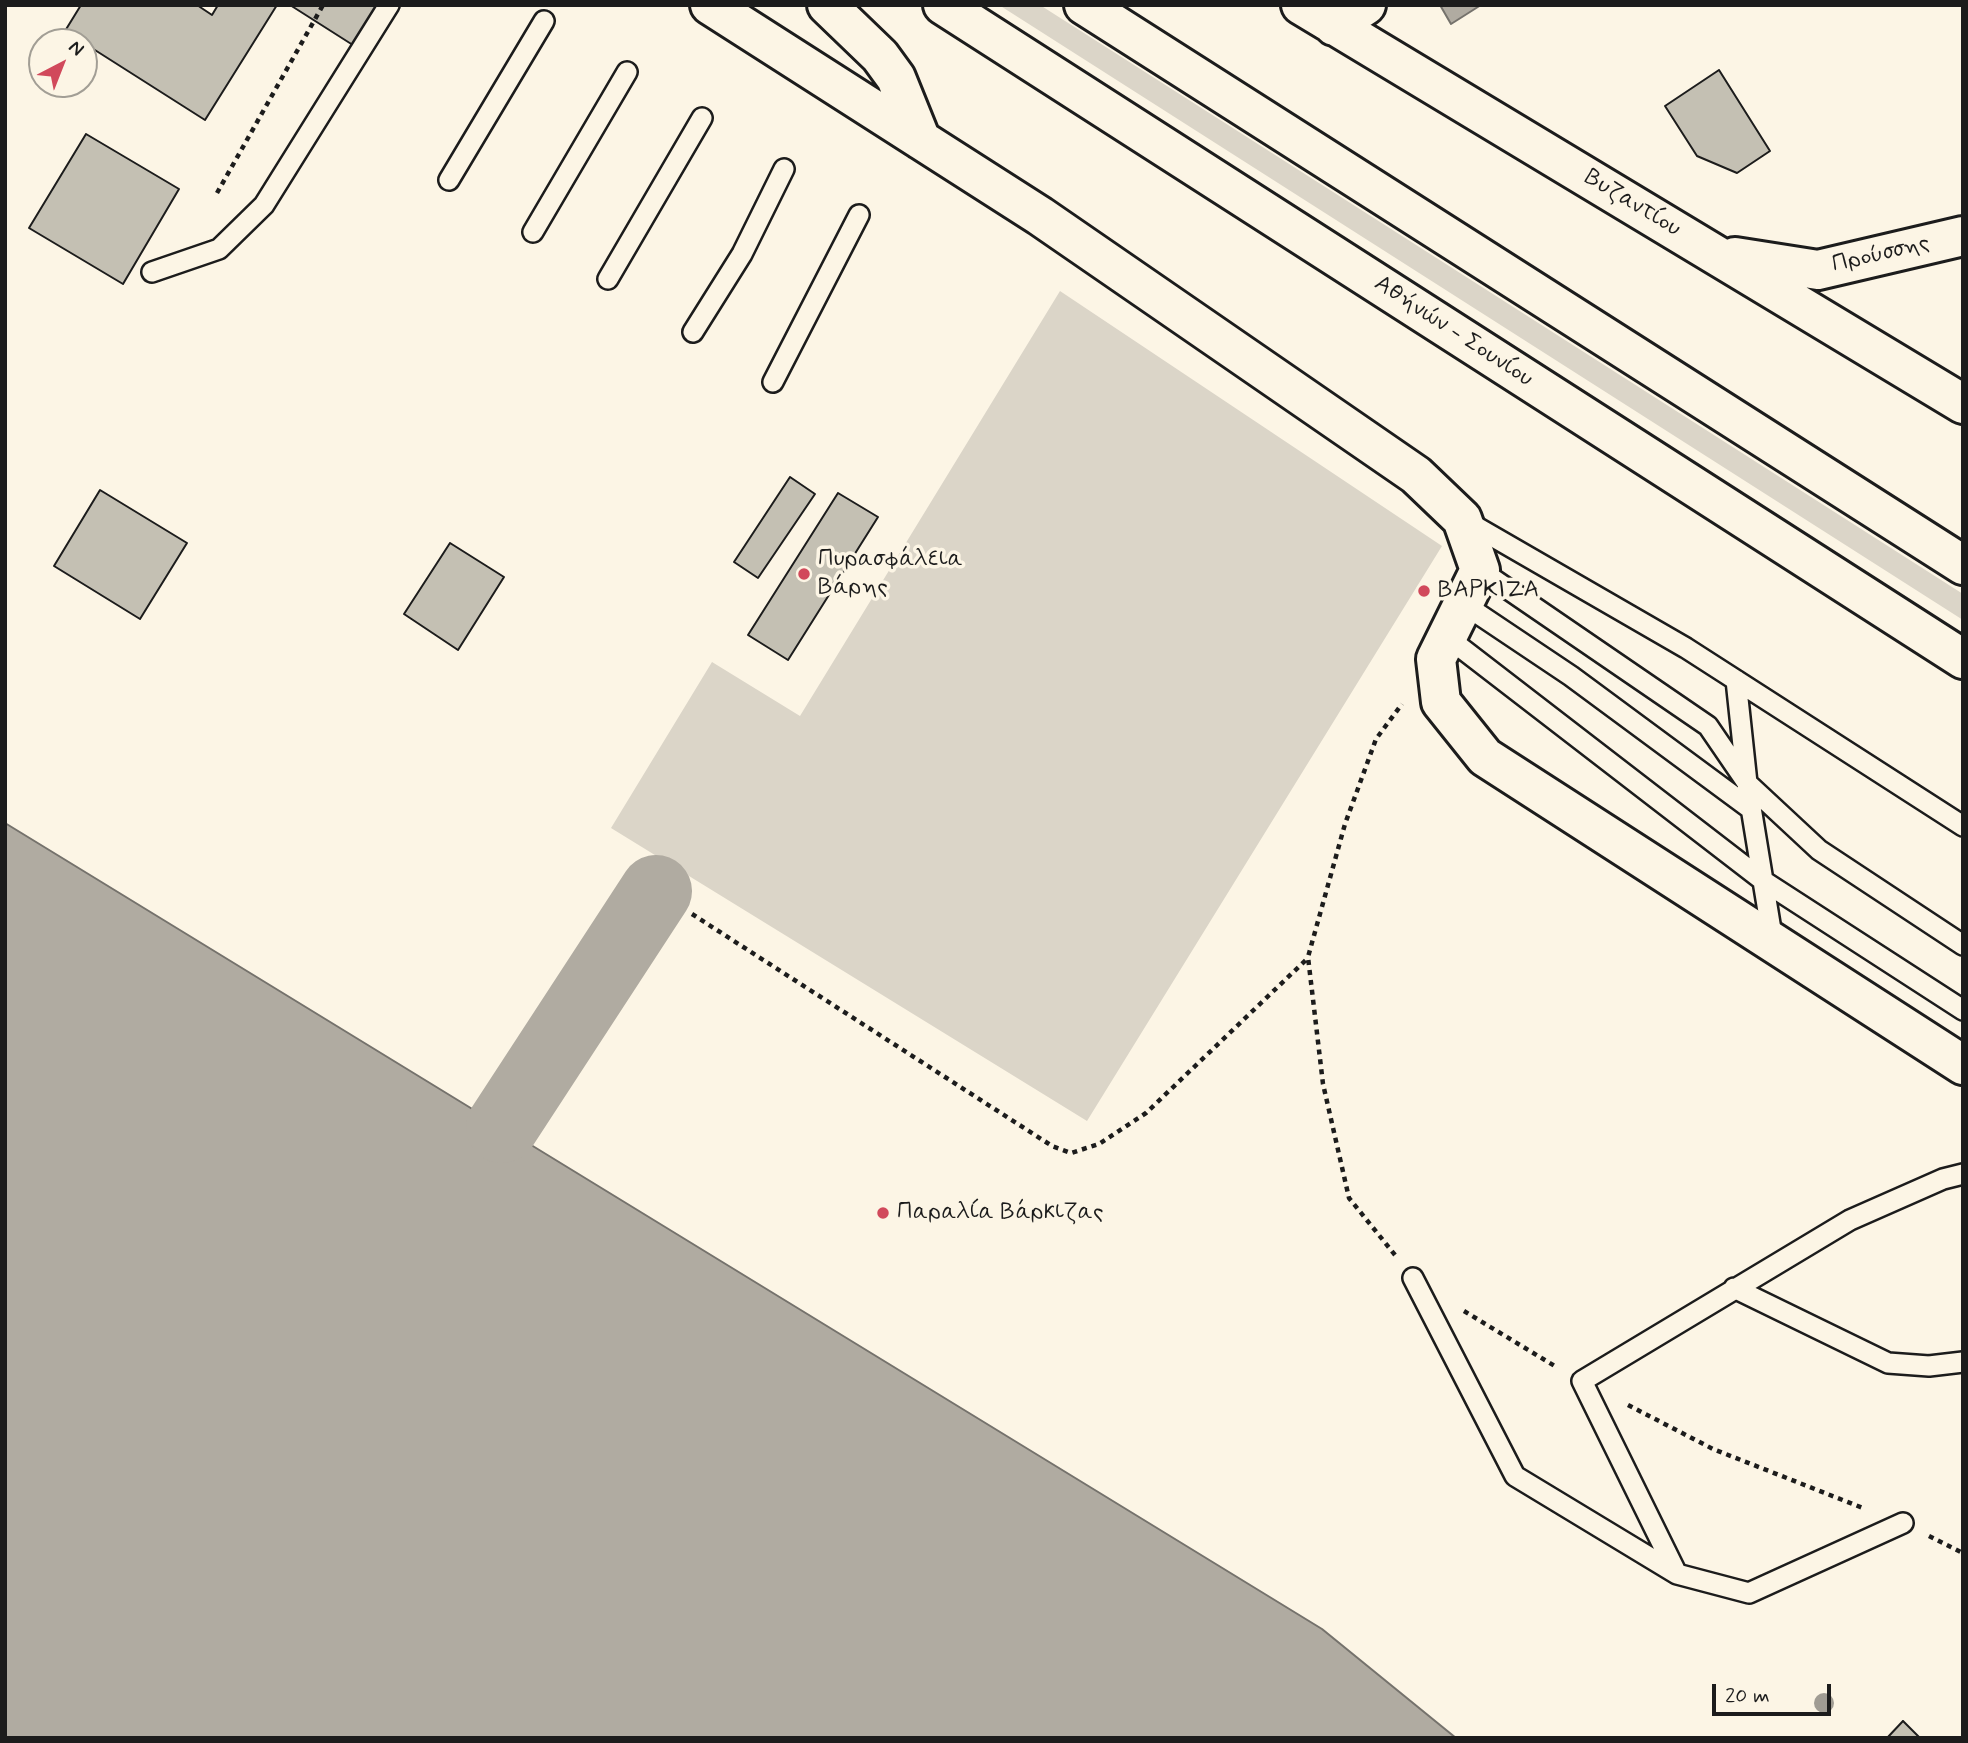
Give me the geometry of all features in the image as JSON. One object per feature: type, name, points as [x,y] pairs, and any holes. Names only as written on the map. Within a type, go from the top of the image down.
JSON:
[{"type":"street","points":[[710,5],[1040,216],[1416,475],[1462,519],[1480,570],[1448,633],[1441,702],[1485,757],[1963,1065]]},
{"type":"street","points":[[827,5],[880,56],[896,78],[921,140]]},
{"type":"street","name":"Αθήνών - Σουνίου","points":[[943,5],[1963,659]]},
{"type":"street","points":[[1084,5],[1963,565]]},
{"type":"street","name":"Βυζαντίου","points":[[1301,5],[1963,404]]},
{"type":"street","points":[[1334,26],[1366,5]]},
{"type":"street","name":"Προύσσης","points":[[1717,254],[1818,270],[1963,236]]},
{"type":"lane","points":[[152,272],[219,249],[264,205],[390,5]]},
{"type":"lane","points":[[449,180],[544,21]]},
{"type":"lane","points":[[533,232],[627,72]]},
{"type":"lane","points":[[608,279],[702,118]]},
{"type":"lane","points":[[693,332],[742,254],[784,169]]},
{"type":"lane","points":[[773,382],[859,215]]},
{"type":"lane","points":[[1462,519],[1736,680],[1963,825]]},
{"type":"lane","points":[[1480,570],[1708,726],[1747,783],[1818,850],[1963,945]]},
{"type":"lane","points":[[1448,633],[1572,676],[1751,809]]},
{"type":"lane","points":[[1448,633],[1765,881],[1963,1010]]},
{"type":"lane","points":[[1736,680],[1747,783],[1773,943]]},
{"type":"lane","points":[[1677,1574],[1582,1381],[1850,1220],[1943,1179],[1963,1174]]},
{"type":"lane","points":[[1413,1278],[1515,1476],[1677,1574],[1749,1593],[1903,1523]]},
{"type":"lane","points":[[1734,1288],[1888,1363],[1928,1366],[1963,1362]]},
{"type":"path","points":[[217,193],[323,5]]},
{"type":"path","points":[[1448,633],[1376,739],[1345,824],[1308,957],[1324,1084],[1349,1198],[1413,1278],[1533,1355],[1713,1450],[1903,1523],[1963,1553]]},
{"type":"path","points":[[692,914],[1052,1146],[1071,1153],[1099,1144],[1146,1112],[1308,957]]},
{"type":"shaded area","points":[[999,5],[1040,5],[1963,594],[1963,620]]},
{"type":"shaded area","points":[[1440,5],[1481,5],[1451,24]]},
{"type":"shaded area","points":[[1060,291],[1442,546],[1087,1121],[611,828],[712,662],[800,716]]},
{"type":"shaded area","points":[[5,823],[1322,1629],[1456,1738],[5,1738]]},
{"type":"building","points":[[81,5],[197,5],[212,15],[218,5],[277,5],[205,120],[98,52],[98,28],[67,28]]},
{"type":"building","points":[[290,5],[382,5],[356,47]]},
{"type":"building","points":[[1719,70],[1770,151],[1737,173],[1697,156],[1665,106]]},
{"type":"building","points":[[86,134],[179,189],[123,284],[29,228]]},
{"type":"building","points":[[790,477],[815,494],[758,578],[734,562]]},
{"type":"building","points":[[100,490],[187,543],[140,619],[54,566]]},
{"type":"building","points":[[838,493],[878,517],[788,660],[748,635]]},
{"type":"building","points":[[450,543],[504,577],[458,650],[404,614]]},
{"type":"building","points":[[1903,1721],[1920,1738],[1887,1738]]},
{"type":"waterway","points":[[502,1127],[656,891]]},
{"type":"place","name":"Πυρασφάλεια Βάρης","points":[[804,574]]},
{"type":"place","name":"ΒΑΡΚΙΖΑ","points":[[1424,591]]},
{"type":"place","name":"Παραλία Βάρκιζας","points":[[883,1213]]}]
